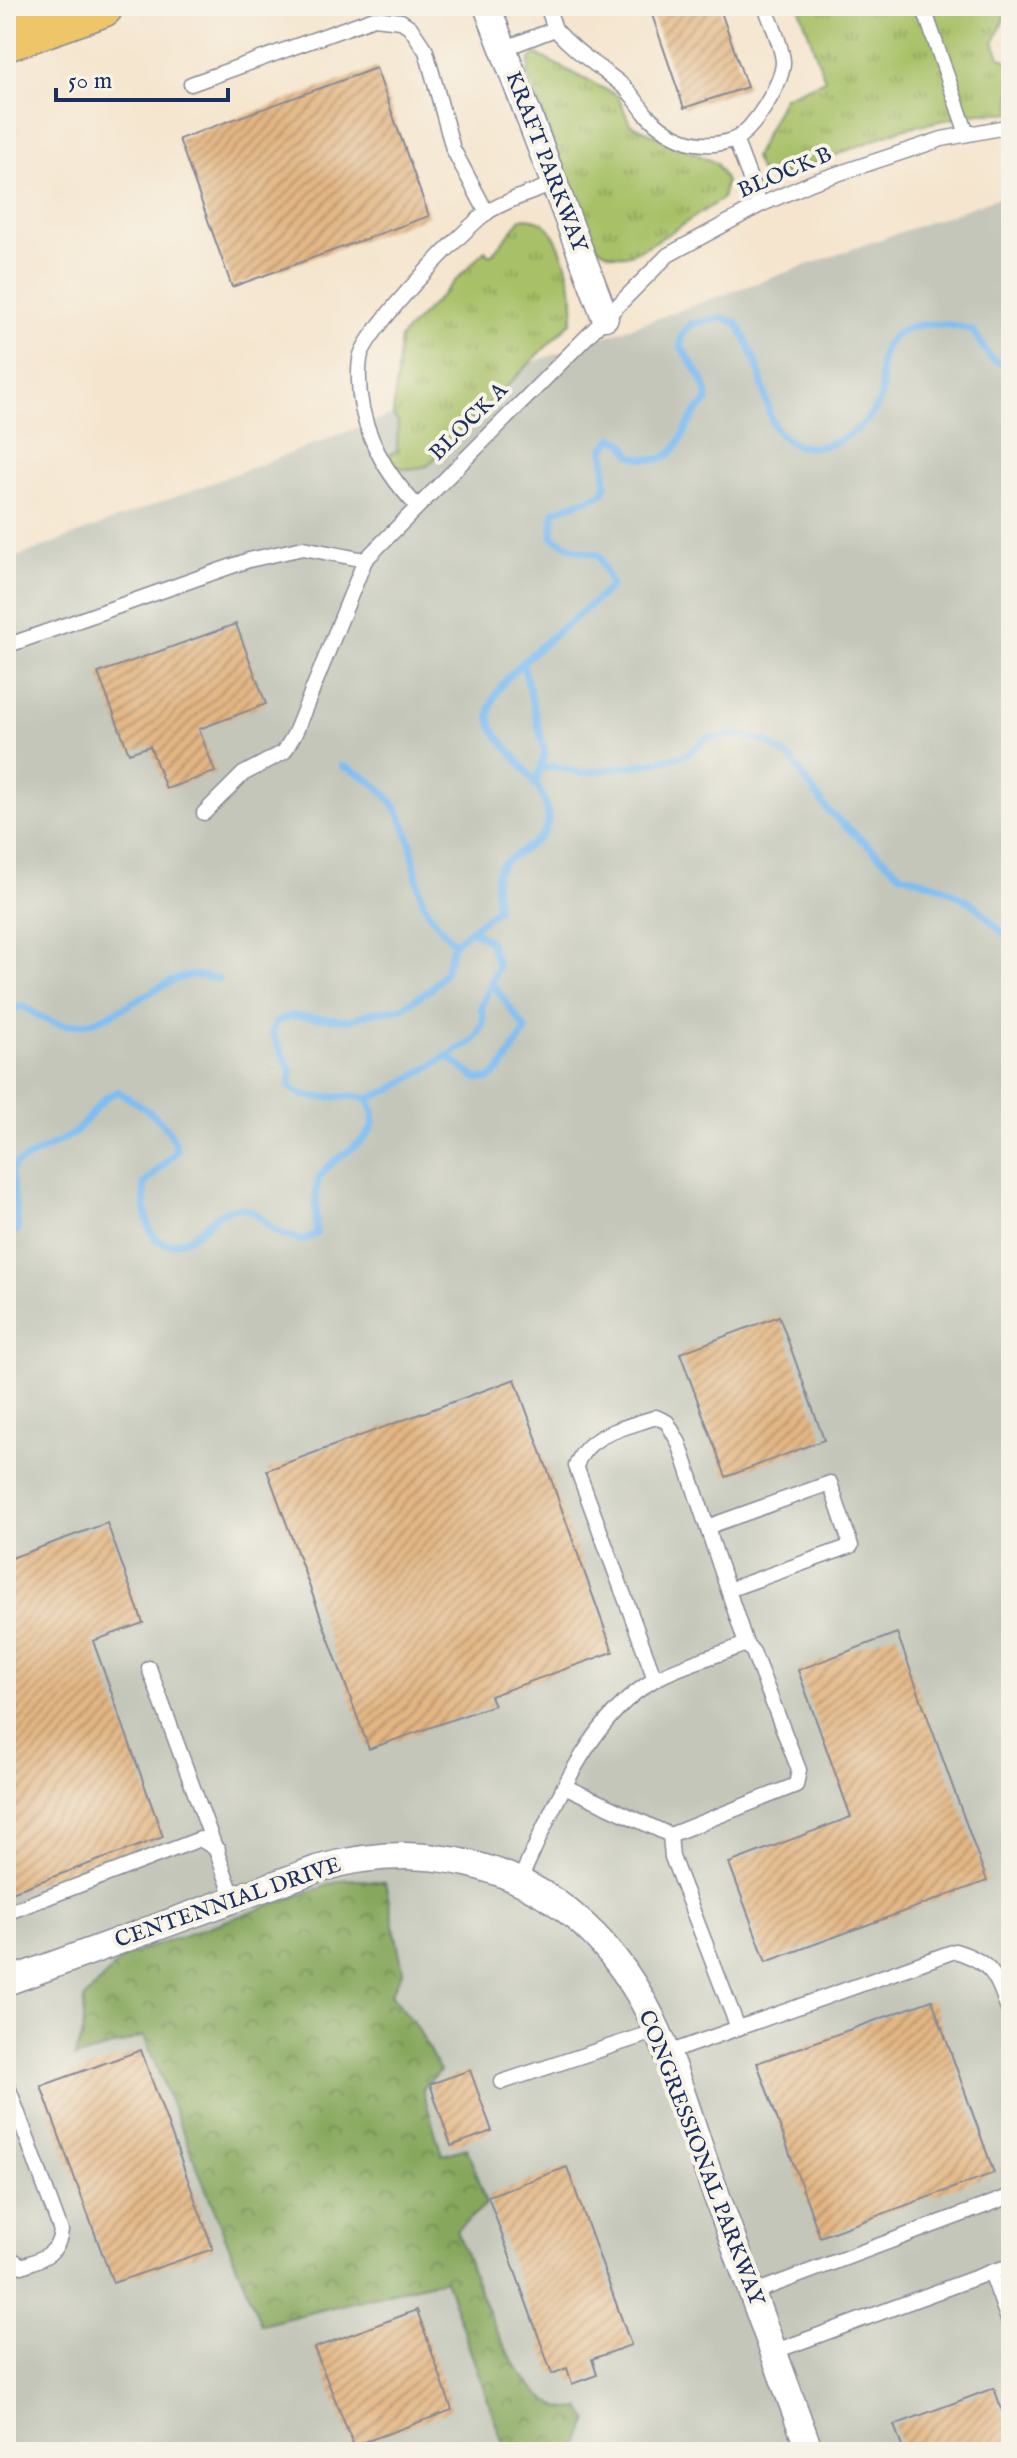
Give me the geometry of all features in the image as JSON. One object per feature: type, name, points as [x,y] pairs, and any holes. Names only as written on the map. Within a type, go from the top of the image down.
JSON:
[{"type":"main road","points":[[6,40],[102,6]]},
{"type":"street","name":"KRAFT PARKWAY","points":[[487,6],[605,317]]},
{"type":"street","name":"CENTENNIAL DRIVE","points":[[6,1982],[341,1863],[393,1855],[447,1858],[510,1878]]},
{"type":"street","name":"CONGRESSIONAL PARKWAY","points":[[510,1878],[567,1910],[607,1948],[638,1992],[661,2043],[810,2452]]},
{"type":"lane","points":[[547,6],[555,29],[591,63],[625,87],[650,118],[670,133],[711,147],[748,133],[780,76],[783,64],[765,6]]},
{"type":"lane","points":[[923,6],[967,134]]},
{"type":"lane","points":[[191,84],[374,18],[401,21],[410,27],[426,51],[453,149],[487,213]]},
{"type":"lane","points":[[503,49],[555,29]]},
{"type":"lane","name":"BLOCK B","points":[[605,317],[668,255],[760,205],[883,157],[967,134],[1011,126]]},
{"type":"lane","points":[[735,139],[760,205]]},
{"type":"lane","points":[[417,506],[391,480],[361,413],[359,355],[416,280],[487,213],[553,184]]},
{"type":"lane","name":"BLOCK A","points":[[365,560],[605,317]]},
{"type":"lane","points":[[6,646],[249,560],[303,548],[335,551],[365,560],[295,733],[284,752],[243,774],[204,813]]},
{"type":"lane","points":[[564,1786],[670,1835],[796,1785],[799,1770],[746,1644],[679,1443],[667,1422],[656,1417],[591,1441],[581,1453],[576,1466],[655,1679]]},
{"type":"lane","points":[[707,1527],[830,1483],[851,1546],[728,1590]]},
{"type":"lane","points":[[510,1878],[573,1768],[625,1701],[655,1679],[746,1644]]},
{"type":"lane","points":[[149,1668],[234,1899]]},
{"type":"lane","points":[[670,1835],[672,1857],[738,2028]]},
{"type":"lane","points":[[6,1913],[200,1839],[218,1850]]},
{"type":"lane","points":[[502,2082],[661,2043],[738,2028],[955,1951],[975,1957],[995,1973],[1011,2018]]},
{"type":"lane","points":[[6,2081],[61,2231],[59,2245],[51,2255],[22,2266],[8,2260],[6,2255]]},
{"type":"lane","points":[[752,2293],[1011,2196]]},
{"type":"lane","points":[[773,2352],[1011,2266]]},
{"type":"lane","points":[[991,2272],[1011,2328]]},
{"type":"shaded area","points":[[1011,193],[1011,2452],[6,2452],[6,561],[499,374]]},
{"type":"green space","points":[[799,6],[1010,6],[994,42],[1000,57],[1011,63],[1011,113],[979,113],[901,129],[774,180],[760,172],[754,157],[784,97],[825,80]]},
{"type":"green space","points":[[536,54],[618,96],[630,124],[716,163],[726,182],[722,199],[633,253],[612,254],[597,246],[586,231],[528,75],[530,59]]},
{"type":"green space","points":[[522,218],[535,219],[546,225],[558,244],[571,286],[571,322],[427,466],[411,469],[397,466],[389,460],[390,454],[397,451],[398,422],[393,416],[400,338],[485,250],[489,255],[493,253]]},
{"type":"green space","points":[[345,1879],[385,1882],[403,1970],[391,1994],[417,2027],[440,2071],[422,2088],[442,2155],[467,2148],[486,2204],[457,2230],[484,2303],[511,2357],[544,2398],[562,2408],[581,2408],[589,2420],[575,2452],[506,2452],[445,2279],[261,2325],[144,2036],[74,2058],[82,2038],[84,1999],[123,1957]]},
{"type":"building","points":[[649,6],[719,6],[747,87],[684,108]]},
{"type":"building","points":[[376,68],[429,216],[232,287],[179,139]]},
{"type":"building","points":[[236,624],[266,704],[199,729],[215,772],[166,789],[150,746],[129,753],[98,673]]},
{"type":"building","points":[[779,1316],[824,1440],[726,1477],[680,1353]]},
{"type":"building","points":[[515,1379],[613,1652],[490,1696],[494,1705],[369,1749],[267,1470]]},
{"type":"building","points":[[107,1523],[143,1623],[93,1641],[163,1837],[6,1894],[6,1560]]},
{"type":"building","points":[[897,1633],[987,1881],[766,1962],[729,1863],[851,1817],[798,1670]]},
{"type":"building","points":[[932,2000],[994,2173],[820,2237],[757,2063]]},
{"type":"building","points":[[141,2050],[213,2249],[113,2283],[41,2086]]},
{"type":"building","points":[[470,2070],[492,2131],[451,2146],[430,2084]]},
{"type":"building","points":[[567,2167],[631,2345],[592,2359],[597,2375],[572,2384],[567,2368],[552,2374],[488,2196]]},
{"type":"building","points":[[417,2310],[452,2410],[354,2446],[314,2348]]},
{"type":"building","points":[[994,2388],[1011,2436],[1011,2452],[904,2452],[894,2425]]},
{"type":"waterway","points":[[6,1239],[18,1230],[11,1174],[14,1165],[75,1133],[105,1098],[118,1091],[162,1123],[174,1140],[177,1151],[144,1184],[147,1217],[154,1237],[172,1244],[185,1240],[222,1213],[238,1208],[254,1212],[284,1235],[303,1240],[316,1234],[316,1197],[320,1177],[367,1135],[373,1113],[368,1099],[307,1096],[290,1087],[291,1071],[272,1033],[276,1022],[291,1016],[351,1020],[369,1013],[402,1008],[432,988],[445,972],[454,943],[497,909],[496,882],[500,867],[544,833],[548,816],[540,791],[493,728],[490,710],[498,691],[513,671],[611,585],[599,555],[575,549],[552,537],[554,511],[602,494],[606,486],[604,448],[613,438],[624,443],[631,455],[662,458],[678,444],[697,411],[707,402],[702,379],[681,346],[682,335],[691,324],[723,318],[737,323],[761,378],[774,425],[782,436],[794,444],[809,447],[839,440],[866,421],[881,396],[880,364],[886,346],[906,329],[933,324],[973,331],[991,359],[1011,368]]},
{"type":"waterway","points":[[523,664],[545,753],[535,786]]},
{"type":"waterway","points":[[543,769],[553,766],[582,773],[651,763],[686,755],[707,738],[742,735],[767,742],[792,760],[828,811],[901,874],[940,886],[975,905],[1011,941]]},
{"type":"waterway","points":[[342,766],[370,780],[398,811],[409,838],[424,903],[454,943]]},
{"type":"waterway","points":[[368,1099],[392,1089],[473,1041],[478,1034],[483,1021],[481,1008],[498,966],[489,941],[472,930]]},
{"type":"waterway","points":[[6,1012],[22,1006],[55,1023],[83,1024],[114,1013],[173,981],[192,976],[219,979]]},
{"type":"waterway","points":[[447,1056],[477,1079],[490,1079],[501,1069],[526,1030],[492,983]]},
{"type":"waterway","points":[[6,988],[14,1007]]}]
